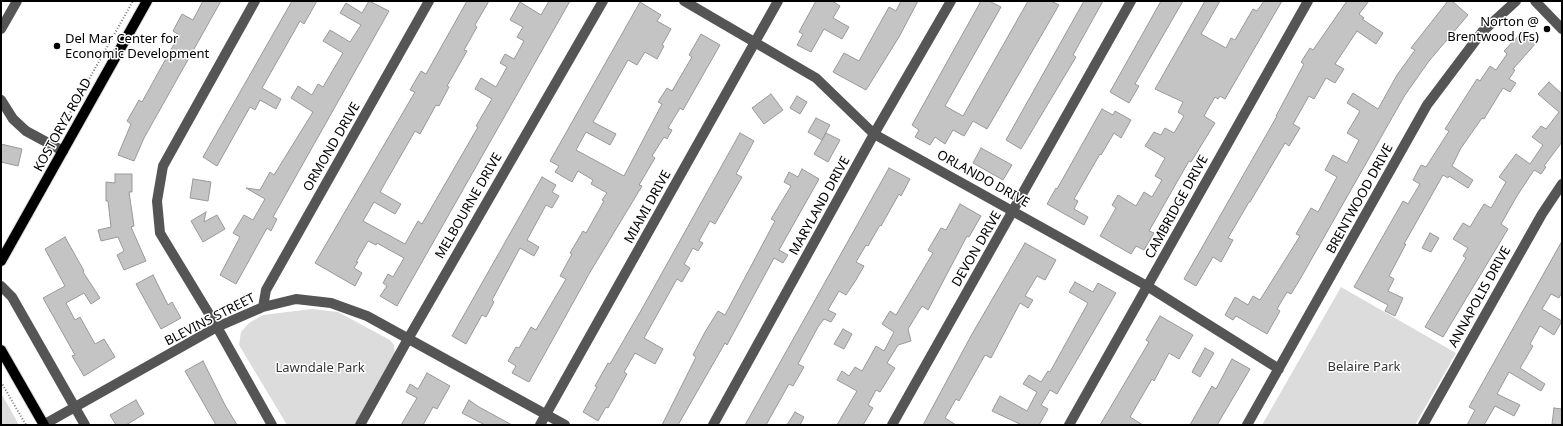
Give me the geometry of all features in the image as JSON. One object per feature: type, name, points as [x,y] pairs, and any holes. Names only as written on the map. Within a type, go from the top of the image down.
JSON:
[{"type":"main road","name":"KOSTORYZ ROAD","points":[[1,261],[147,1]]},
{"type":"main road","points":[[1,350],[44,425]]},
{"type":"street","points":[[1,29],[17,1]]},
{"type":"street","points":[[255,1],[164,166],[157,201],[160,233],[218,327],[272,425]]},
{"type":"street","name":"ORMOND DRIVE","points":[[263,307],[266,290],[429,1]]},
{"type":"street","name":"MELBOURNE DRIVE","points":[[360,425],[603,1]]},
{"type":"street","name":"ORLANDO DRIVE","points":[[684,1],[816,78],[874,134],[1147,286],[1278,369]]},
{"type":"street","name":"MIAMI DRIVE","points":[[540,425],[778,1]]},
{"type":"street","name":"MARYLAND DRIVE","points":[[713,425],[874,134],[951,1]]},
{"type":"street","name":"DEVON DRIVE","points":[[892,425],[1131,1]]},
{"type":"street","name":"CAMBRIDGE DRIVE","points":[[1069,425],[1308,1]]},
{"type":"street","name":"BRENTWOOD DRIVE","points":[[1247,425],[1427,105],[1482,32],[1516,1]]},
{"type":"street","points":[[1535,1],[1561,26]]},
{"type":"street","points":[[1,100],[14,119],[26,131],[63,151]]},
{"type":"street","name":"ANNAPOLIS DRIVE","points":[[1423,425],[1542,214],[1562,184]]},
{"type":"street","points":[[1,286],[12,297],[85,425]]},
{"type":"street","name":"BLEVINS STREET","points":[[44,425],[218,327],[263,307],[296,298],[331,303],[367,316],[565,425]]},
{"type":"path","points":[[51,145],[133,1]]},
{"type":"path","points":[[1,382],[26,425]]},
{"type":"green space","name":"Belaire Park","points":[[1341,287],[1456,353],[1415,425],[1262,425]]},
{"type":"green space","name":"Lawndale Park","points":[[312,309],[338,312],[390,340],[394,345],[395,355],[355,425],[287,425],[239,345],[241,332],[249,323],[263,315]]},
{"type":"green space","points":[[1,393],[19,425],[1,425]]},
{"type":"building","points":[[203,1],[221,1],[144,138],[134,161],[118,155],[131,124],[127,121],[139,100],[142,102],[179,35],[173,31],[182,14],[193,20]]},
{"type":"building","points":[[292,1],[317,1],[304,24],[300,21],[262,88],[281,99],[276,109],[260,100],[255,110],[250,107],[217,166],[203,157]]},
{"type":"building","points":[[369,1],[389,11],[273,217],[277,219],[271,231],[267,228],[236,284],[220,275],[240,237],[233,233],[244,215],[253,220],[265,199],[246,188],[260,190],[270,172],[274,175],[313,112],[291,98],[298,86],[312,95],[318,84],[323,87],[343,53],[323,41],[330,30],[350,42],[361,25],[340,13],[346,3],[362,13]]},
{"type":"building","points":[[467,1],[489,1],[475,25],[477,27],[464,50],[467,51],[447,86],[449,87],[439,106],[436,105],[420,134],[415,131],[380,192],[401,204],[395,214],[374,202],[363,221],[405,244],[418,221],[422,224],[478,127],[476,126],[492,99],[475,89],[481,78],[496,87],[507,67],[500,63],[505,54],[514,59],[524,41],[517,37],[523,27],[510,20],[520,2],[541,15],[549,1],[570,1],[397,306],[380,296],[387,286],[383,283],[388,274],[393,277],[404,258],[377,243],[376,245],[368,241],[356,262],[358,262],[354,268],[362,273],[355,286],[315,263],[415,92],[410,90],[421,71],[426,74]]},
{"type":"building","points":[[816,1],[832,1],[840,6],[833,18],[849,27],[842,39],[824,29],[811,52],[797,45],[803,34],[799,32]]},
{"type":"building","points":[[901,1],[918,1],[899,37],[866,90],[833,72],[844,53],[859,61],[889,7],[896,11]]},
{"type":"building","points":[[981,1],[989,1],[1001,7],[945,106],[963,116],[1028,1],[1051,1],[1059,5],[987,129],[973,121],[964,136],[953,130],[945,144],[935,137],[930,145],[915,137],[919,130],[912,125]]},
{"type":"building","points":[[1084,1],[1103,1],[1073,55],[1076,57],[1021,149],[1006,140]]},
{"type":"building","points":[[1161,1],[1183,1],[1135,84],[1139,86],[1129,103],[1110,92]]},
{"type":"building","points":[[1205,1],[1220,1],[1201,34],[1226,48],[1231,38],[1235,40],[1253,9],[1257,11],[1264,1],[1282,1],[1225,99],[1220,96],[1218,99],[1215,97],[1204,116],[1215,123],[1191,162],[1189,161],[1149,231],[1154,233],[1144,250],[1136,246],[1131,254],[1100,236],[1116,208],[1112,205],[1118,195],[1136,206],[1144,192],[1152,197],[1162,180],[1155,176],[1165,158],[1145,146],[1154,132],[1161,135],[1165,128],[1174,133],[1184,116],[1178,112],[1183,102],[1155,89]]},
{"type":"building","points":[[1347,1],[1369,1],[1359,14],[1364,18],[1362,19],[1383,33],[1376,44],[1357,31],[1335,64],[1344,69],[1335,83],[1326,78],[1314,99],[1309,96],[1293,124],[1300,128],[1289,146],[1285,143],[1249,202],[1228,238],[1233,240],[1221,262],[1213,257],[1196,286],[1184,279],[1277,116],[1304,64],[1301,62],[1310,48],[1313,50]]},
{"type":"building","points":[[1448,1],[1452,1],[1468,15],[1429,61],[1405,95],[1299,281],[1291,294],[1287,292],[1277,309],[1280,311],[1267,334],[1236,316],[1233,320],[1225,315],[1235,297],[1248,305],[1253,296],[1260,300],[1300,236],[1296,234],[1311,208],[1318,212],[1337,177],[1325,170],[1333,155],[1347,163],[1359,140],[1347,133],[1360,111],[1347,103],[1353,93],[1378,109],[1397,75],[1415,50],[1411,48]]},
{"type":"building","points":[[640,2],[661,15],[657,21],[671,29],[662,45],[664,46],[657,59],[645,52],[637,65],[628,60],[593,122],[616,134],[610,145],[586,132],[576,150],[624,176],[662,104],[658,102],[667,88],[672,91],[692,57],[689,55],[701,34],[720,45],[683,110],[680,108],[668,128],[672,130],[667,139],[664,137],[652,156],[655,158],[639,185],[642,186],[589,274],[529,382],[512,373],[516,366],[508,361],[516,347],[519,348],[531,327],[536,330],[566,279],[560,276],[572,254],[570,253],[583,231],[586,233],[607,193],[591,184],[593,180],[578,171],[572,182],[555,172],[559,166],[550,161]]},
{"type":"building","points":[[1523,31],[1536,43],[1513,69],[1515,70],[1509,79],[1516,83],[1510,92],[1503,88],[1484,119],[1482,118],[1461,148],[1452,166],[1473,180],[1468,188],[1449,176],[1448,178],[1443,175],[1404,244],[1406,244],[1389,276],[1394,279],[1388,291],[1403,298],[1395,316],[1385,311],[1388,305],[1354,287],[1403,201],[1408,204],[1420,184],[1413,180],[1421,165],[1426,167],[1449,131],[1445,129],[1477,79],[1480,81],[1490,66],[1496,70],[1507,54],[1504,51]]},
{"type":"building","points":[[1549,82],[1562,94],[1562,142],[1544,166],[1546,167],[1541,174],[1534,170],[1517,196],[1501,224],[1508,229],[1443,337],[1425,327],[1466,258],[1463,256],[1468,248],[1453,239],[1463,223],[1470,227],[1484,204],[1491,208],[1506,182],[1499,177],[1516,154],[1530,164],[1543,145],[1532,137],[1541,126],[1546,129],[1559,112],[1538,94]]},
{"type":"building","points":[[771,94],[783,110],[764,124],[752,108]]},
{"type":"building","points":[[797,96],[807,102],[800,114],[790,108]]},
{"type":"building","points":[[1102,109],[1113,115],[1115,111],[1131,120],[1121,138],[1114,133],[1074,199],[1078,201],[1074,209],[1088,217],[1084,225],[1047,204]]},
{"type":"building","points":[[816,118],[830,125],[822,140],[808,132]]},
{"type":"building","points":[[740,133],[754,141],[736,174],[742,177],[715,224],[710,221],[699,241],[703,243],[698,251],[693,248],[684,264],[690,268],[682,282],[677,279],[644,338],[663,349],[655,364],[635,353],[624,372],[627,374],[608,408],[606,407],[598,421],[583,412],[597,387],[595,386],[608,363],[610,364],[643,307]]},
{"type":"building","points":[[826,133],[840,140],[828,162],[814,154]]},
{"type":"building","points":[[1,144],[22,149],[18,166],[1,162]]},
{"type":"building","points":[[981,148],[1012,165],[1003,180],[973,163]]},
{"type":"building","points":[[889,168],[910,179],[901,196],[899,194],[881,226],[880,225],[868,246],[866,245],[856,262],[864,266],[846,295],[839,291],[828,310],[836,314],[831,322],[824,319],[818,327],[798,364],[804,367],[793,386],[789,384],[766,425],[745,425]]},
{"type":"building","points":[[802,169],[819,179],[779,250],[788,255],[783,263],[774,258],[727,345],[725,343],[678,425],[662,425],[696,357],[693,355],[705,332],[718,311],[725,315],[775,221],[771,219],[791,186],[784,182],[789,172],[798,177]]},
{"type":"building","points":[[115,174],[132,174],[132,192],[129,192],[134,226],[131,227],[146,261],[124,270],[117,255],[124,251],[118,237],[101,241],[98,230],[111,227],[108,201],[106,201],[106,182],[115,183]]},
{"type":"building","points":[[542,177],[556,185],[552,192],[559,196],[552,208],[546,205],[527,240],[539,247],[534,256],[520,248],[492,300],[494,302],[486,317],[482,315],[466,344],[452,336]]},
{"type":"building","points":[[193,179],[211,182],[208,201],[190,198]]},
{"type":"building","points":[[960,204],[981,216],[969,237],[967,236],[928,310],[922,306],[908,329],[911,341],[898,345],[887,363],[895,368],[880,392],[876,390],[868,405],[873,408],[863,425],[837,425],[857,391],[837,380],[842,371],[849,376],[855,367],[862,371],[876,346],[884,351],[894,332],[882,324],[890,311],[896,315],[933,253],[928,250],[941,228],[946,230]]},
{"type":"building","points":[[206,212],[204,222],[217,215],[225,229],[203,242],[191,221]]},
{"type":"building","points":[[1430,233],[1439,238],[1431,252],[1422,248]]},
{"type":"building","points":[[65,237],[84,271],[83,272],[100,298],[91,304],[84,293],[66,303],[75,320],[80,317],[95,344],[104,339],[115,357],[84,376],[72,356],[75,355],[43,298],[65,286],[45,249]]},
{"type":"building","points":[[1562,241],[1562,292],[1559,298],[1551,294],[1542,309],[1562,321],[1554,335],[1540,326],[1530,344],[1533,346],[1520,368],[1545,384],[1541,391],[1509,372],[1497,394],[1520,405],[1514,416],[1495,406],[1484,425],[1467,425],[1475,410],[1469,407]]},
{"type":"building","points":[[1025,243],[1056,260],[1045,280],[1037,276],[1025,296],[1033,300],[1028,308],[1020,303],[991,358],[985,355],[959,401],[956,399],[945,418],[956,425],[923,425],[972,334]]},
{"type":"building","points":[[153,275],[168,305],[172,302],[181,318],[161,329],[136,284]]},
{"type":"building","points":[[1075,282],[1093,292],[1098,283],[1116,293],[1057,394],[1050,390],[1041,405],[1048,409],[1039,425],[1022,425],[992,411],[1000,396],[1027,411],[1037,392],[1023,384],[1029,375],[1041,382],[1048,371],[1050,372],[1088,303],[1069,292]]},
{"type":"building","points":[[1160,316],[1193,335],[1179,359],[1169,353],[1154,381],[1152,379],[1130,417],[1143,425],[1100,425],[1149,342],[1146,340]]},
{"type":"building","points":[[843,329],[852,334],[844,349],[834,344]]},
{"type":"building","points":[[1205,348],[1214,353],[1200,377],[1192,372]]},
{"type":"building","points":[[1232,359],[1250,369],[1217,425],[1190,425],[1212,386],[1216,389]]},
{"type":"building","points":[[203,361],[225,405],[237,425],[216,425],[185,371]]},
{"type":"building","points":[[427,373],[450,386],[437,409],[433,407],[423,425],[401,425],[417,398],[406,392],[410,384],[418,389]]},
{"type":"building","points":[[136,400],[144,414],[126,425],[116,425],[110,415]]},
{"type":"building","points":[[469,400],[512,425],[485,425],[462,413]]},
{"type":"building","points":[[1554,408],[1562,409],[1562,425],[1552,424]]},
{"type":"building","points":[[795,412],[804,417],[800,425],[787,425]]},
{"type":"place","name":"Norton @ Brentwood (Fs)","points":[[1547,29]]},
{"type":"place","name":"Del Mar Center for Economic Development","points":[[57,46]]}]
